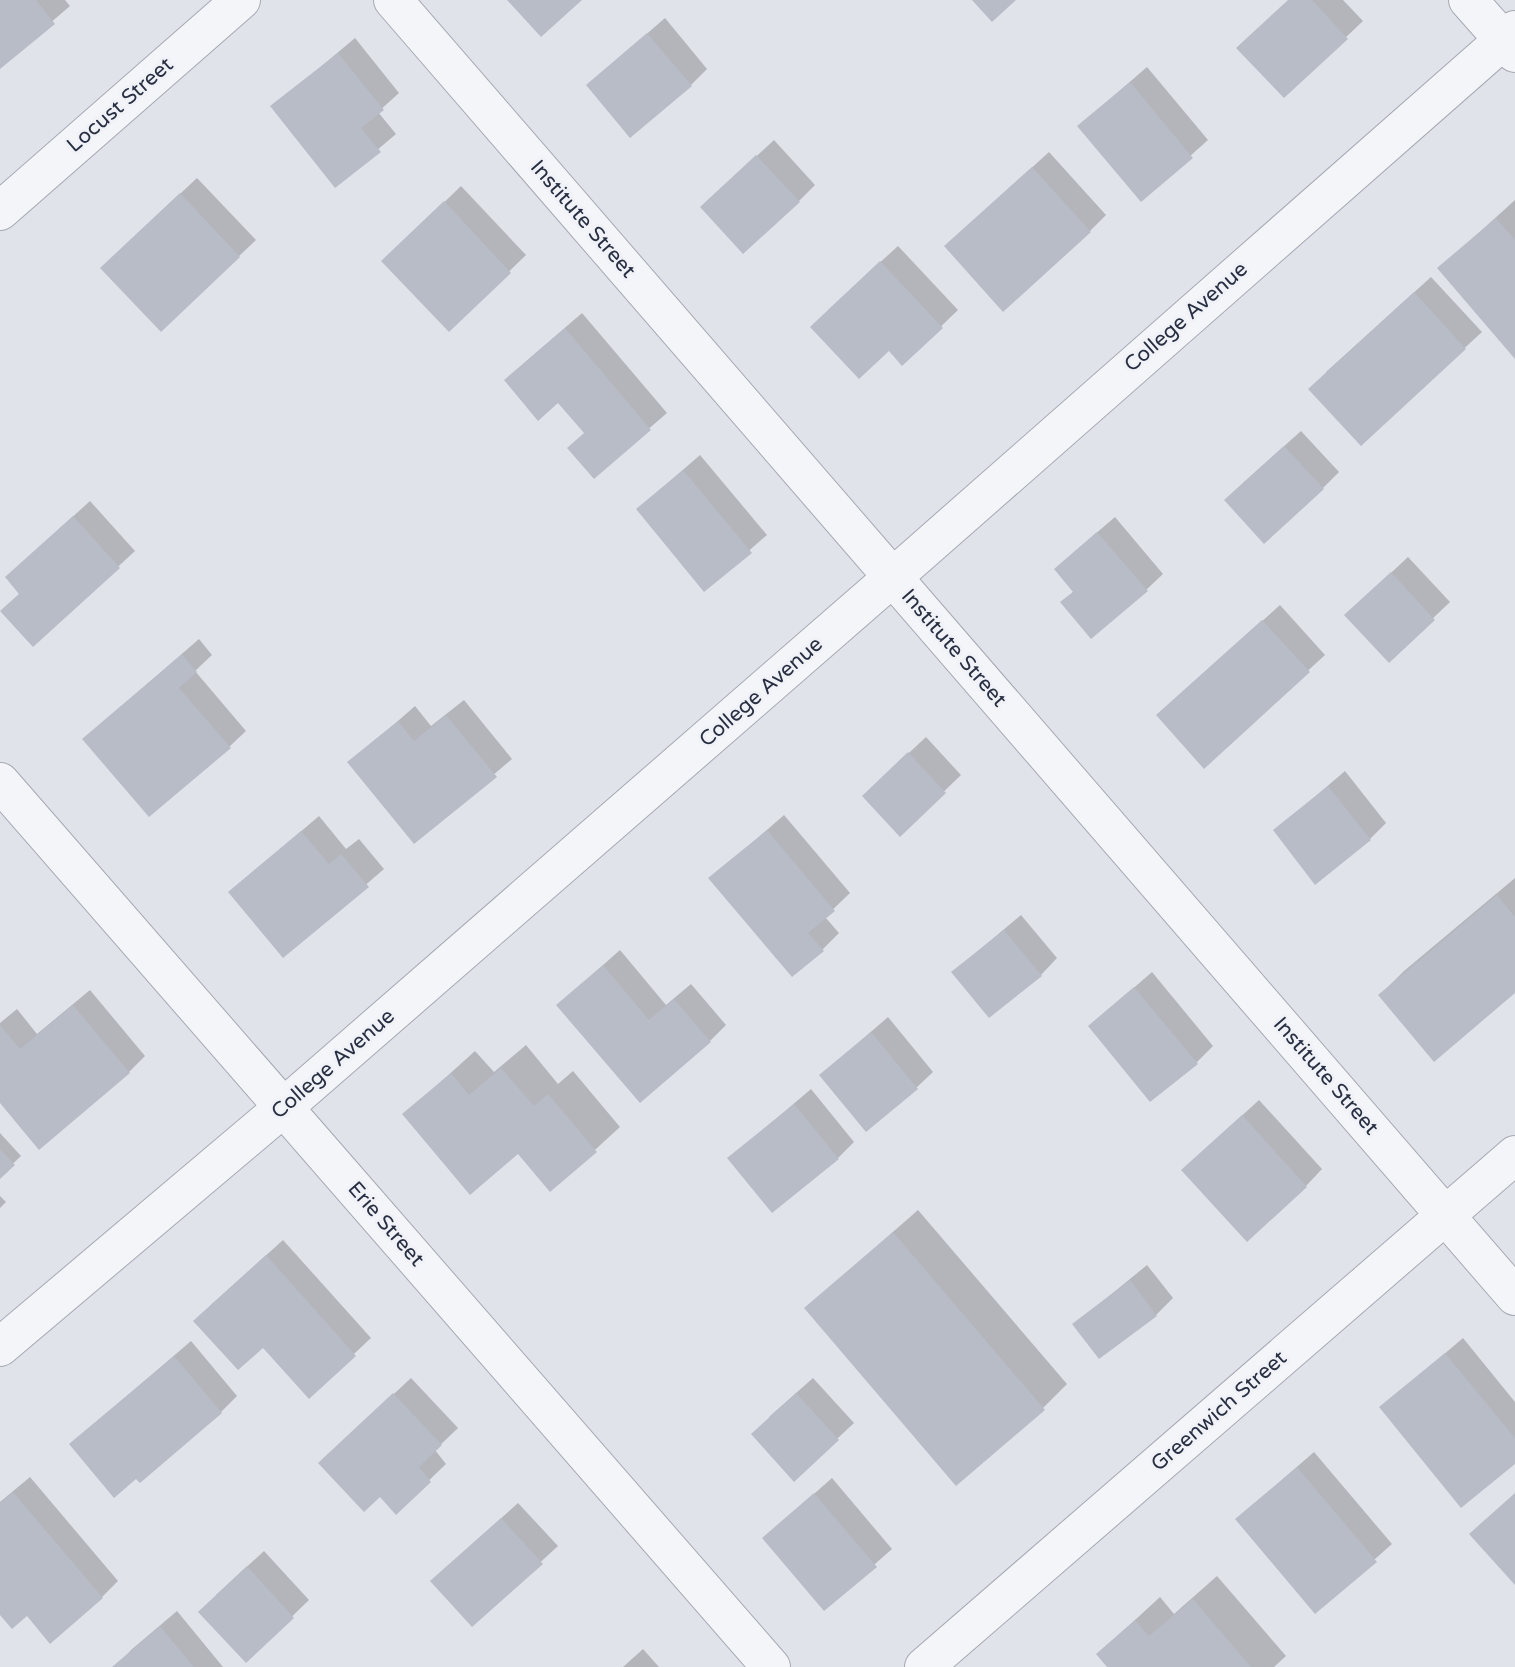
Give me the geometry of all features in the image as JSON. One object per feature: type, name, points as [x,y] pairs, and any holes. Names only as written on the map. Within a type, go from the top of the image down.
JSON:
[{"type":"street","name":"Locust Street","points":[[0,211],[241,0]]},
{"type":"street","name":"Institute Street","points":[[393,0],[1515,1296]]},
{"type":"street","points":[[1468,0],[1511,41]]},
{"type":"street","name":"College Avenue","points":[[0,1347],[284,1107],[1511,41]]},
{"type":"street","name":"Erie Street","points":[[0,782],[771,1667]]},
{"type":"street","name":"Greenwich Street","points":[[924,1667],[1515,1155]]},
{"type":"building","points":[[0,0],[36,0],[55,24],[0,69]]},
{"type":"building","points":[[507,0],[582,0],[541,37]]},
{"type":"building","points":[[972,0],[1016,0],[992,22]]},
{"type":"building","points":[[1288,0],[1312,0],[1348,39],[1284,98],[1236,48]]},
{"type":"building","points":[[647,33],[692,86],[630,138],[586,85]]},
{"type":"building","points":[[338,53],[384,110],[361,128],[381,152],[335,188],[270,106]]},
{"type":"building","points":[[1130,82],[1193,158],[1141,202],[1077,126]]},
{"type":"building","points":[[756,155],[800,202],[743,254],[700,207]]},
{"type":"building","points":[[1032,167],[1091,232],[1003,312],[944,246]]},
{"type":"building","points":[[180,193],[240,257],[161,332],[100,268]]},
{"type":"building","points":[[444,201],[511,273],[449,332],[381,261]]},
{"type":"building","points":[[1496,218],[1515,240],[1515,359],[1437,268]]},
{"type":"building","points":[[880,261],[943,328],[902,366],[889,351],[859,379],[810,327]]},
{"type":"building","points":[[1414,292],[1466,349],[1361,446],[1308,389]]},
{"type":"building","points":[[565,328],[651,430],[594,479],[567,448],[584,433],[558,403],[538,421],[504,380]]},
{"type":"building","points":[[1284,446],[1324,489],[1264,544],[1224,500]]},
{"type":"building","points":[[683,470],[752,553],[704,592],[636,509]]},
{"type":"building","points":[[73,516],[120,568],[33,647],[0,611],[19,594],[5,577]]},
{"type":"building","points":[[1097,532],[1148,591],[1091,639],[1060,602],[1073,592],[1054,569]]},
{"type":"building","points":[[1391,572],[1435,620],[1389,663],[1344,615]]},
{"type":"building","points":[[1262,620],[1310,672],[1204,769],[1156,715]]},
{"type":"building","points":[[182,654],[197,672],[179,688],[231,748],[149,817],[82,739]]},
{"type":"building","points":[[446,715],[497,777],[414,844],[347,762],[398,721],[414,741]]},
{"type":"building","points":[[908,752],[946,793],[900,837],[862,796]]},
{"type":"building","points":[[1328,786],[1371,840],[1315,885],[1273,830]]},
{"type":"building","points":[[767,830],[835,911],[808,933],[824,951],[792,977],[708,878]]},
{"type":"building","points":[[301,831],[329,864],[341,854],[369,887],[283,958],[228,892]]},
{"type":"building","points":[[1497,895],[1515,917],[1515,993],[1434,1062],[1378,995]]},
{"type":"building","points":[[1004,930],[1042,976],[989,1018],[951,972]]},
{"type":"building","points":[[603,965],[649,1020],[674,999],[711,1042],[640,1103],[556,1005]]},
{"type":"building","points":[[1134,987],[1198,1064],[1150,1102],[1088,1026]]},
{"type":"building","points":[[73,1005],[130,1073],[39,1150],[0,1103],[0,1025],[20,1049]]},
{"type":"building","points":[[871,1032],[918,1089],[866,1132],[819,1075]]},
{"type":"building","points":[[501,1068],[534,1106],[548,1094],[597,1152],[550,1192],[518,1154],[470,1195],[402,1114],[451,1073],[469,1095]]},
{"type":"building","points":[[794,1104],[839,1159],[772,1213],[727,1158]]},
{"type":"building","points":[[1242,1115],[1307,1187],[1247,1242],[1181,1170]]},
{"type":"building","points":[[0,1149],[15,1165],[0,1179]]},
{"type":"building","points":[[893,1232],[1045,1410],[956,1486],[804,1308]]},
{"type":"building","points":[[266,1255],[356,1356],[309,1399],[263,1348],[238,1370],[193,1321]]},
{"type":"building","points":[[1130,1280],[1157,1316],[1099,1359],[1072,1324]]},
{"type":"building","points":[[1445,1353],[1515,1438],[1515,1464],[1461,1508],[1379,1407]]},
{"type":"building","points":[[174,1356],[222,1413],[140,1483],[136,1479],[114,1498],[69,1444]]},
{"type":"building","points":[[393,1393],[442,1445],[419,1467],[431,1482],[396,1515],[380,1497],[364,1512],[318,1463]]},
{"type":"building","points":[[796,1393],[839,1440],[794,1482],[751,1434]]},
{"type":"building","points":[[1297,1467],[1377,1562],[1315,1614],[1235,1519]]},
{"type":"building","points":[[13,1492],[103,1598],[50,1644],[27,1616],[12,1629],[0,1615],[0,1503]]},
{"type":"building","points":[[814,1493],[877,1567],[824,1611],[762,1538]]},
{"type":"building","points":[[1515,1493],[1515,1585],[1469,1534]]},
{"type":"building","points":[[501,1518],[543,1564],[472,1627],[430,1581]]},
{"type":"building","points":[[247,1566],[294,1618],[246,1663],[198,1612]]},
{"type":"building","points":[[1193,1599],[1251,1667],[1107,1667],[1096,1654],[1135,1620],[1149,1636]]},
{"type":"building","points":[[160,1626],[194,1667],[112,1667]]}]
